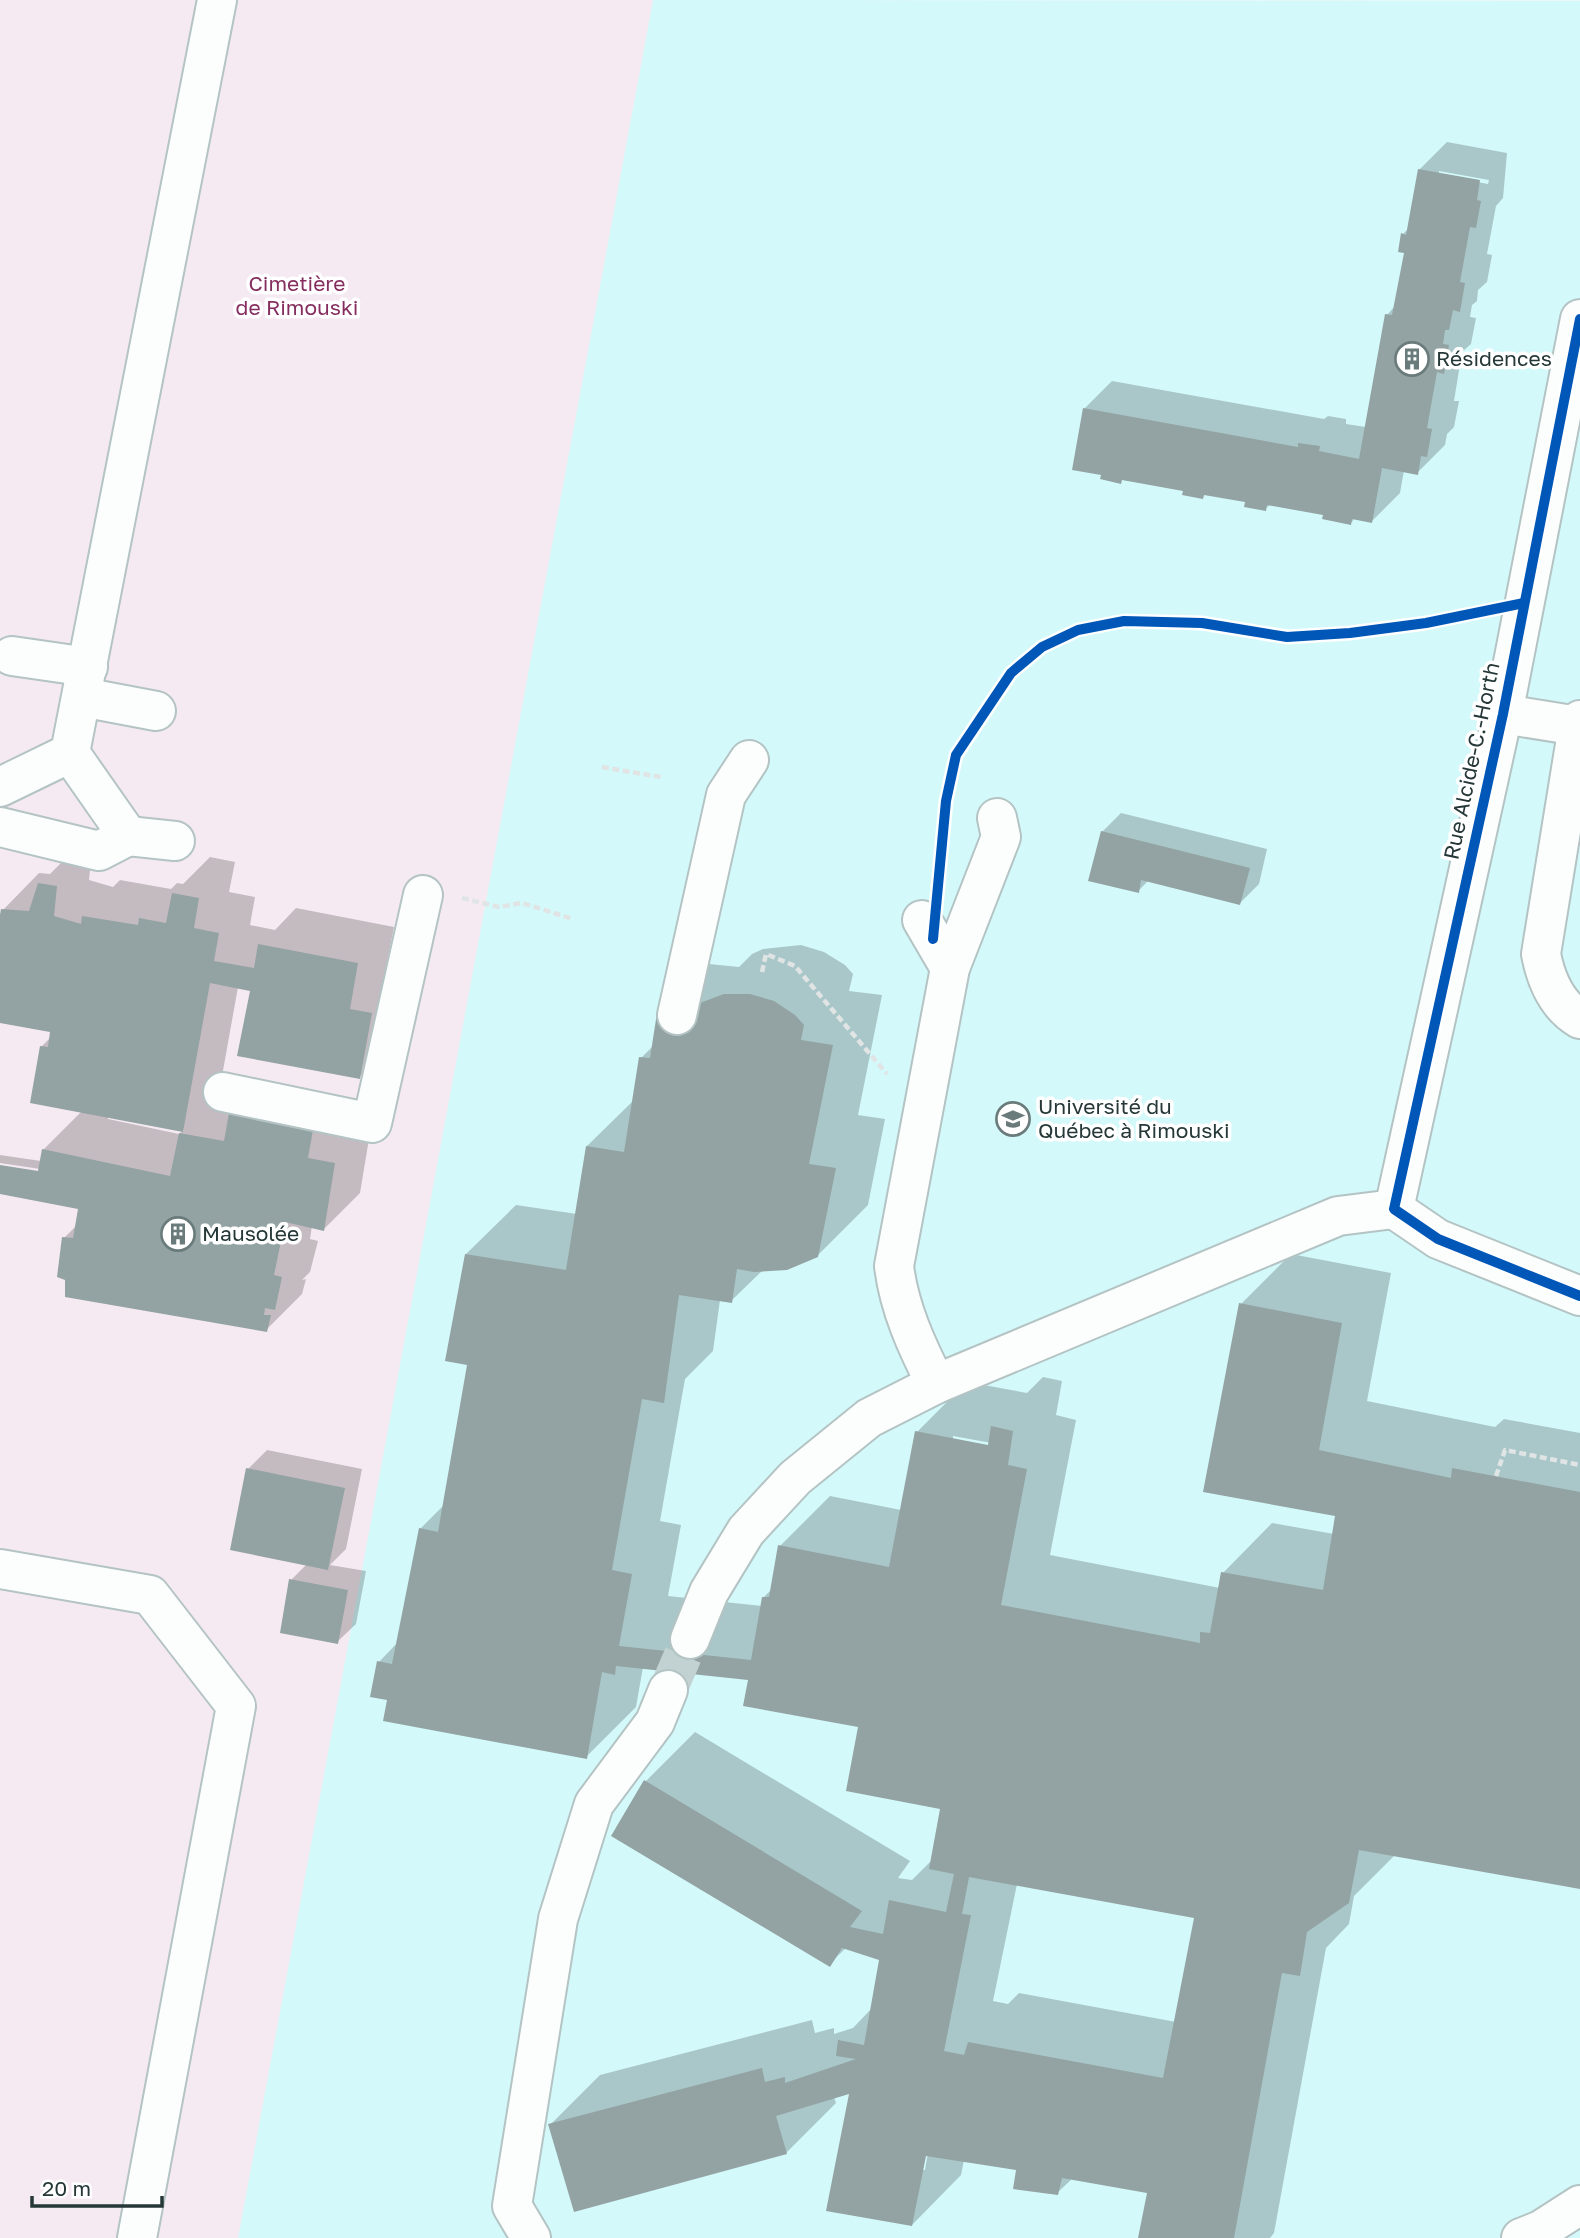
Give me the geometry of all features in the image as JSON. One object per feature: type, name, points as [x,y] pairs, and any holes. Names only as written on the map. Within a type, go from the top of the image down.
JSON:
[{"type":"street","points":[[128,836],[70,753],[217,0]]},
{"type":"street","name":"Rue Alcide-C.-Horth","points":[[1394,1209],[1503,713],[1580,319]]},
{"type":"street","points":[[12,656],[156,711]]},
{"type":"street","points":[[1503,713],[1579,723],[1541,954],[1546,981],[1568,1012],[1580,1019]]},
{"type":"street","points":[[0,787],[70,753]]},
{"type":"street","points":[[677,1015],[726,795],[749,760]]},
{"type":"street","points":[[936,1384],[917,1348],[897,1292],[894,1266],[950,968],[1002,837],[997,818]]},
{"type":"street","points":[[0,827],[99,850],[128,836],[175,841]]},
{"type":"street","points":[[223,1092],[372,1123],[439,895]]},
{"type":"street","points":[[922,920],[950,968]]},
{"type":"street","points":[[690,1639],[709,1592],[746,1531],[795,1478],[869,1418],[936,1384],[1338,1216],[1394,1209],[1438,1239],[1580,1296]]},
{"type":"street","points":[[0,1569],[150,1595],[236,1706],[137,2238]]},
{"type":"street","points":[[531,2238],[512,2206],[558,1919],[594,1804],[655,1722],[668,1690]]},
{"type":"street","points":[[1521,2238],[1580,2204]]},
{"type":"path","points":[[602,767],[661,777]]},
{"type":"path","points":[[439,895],[499,907],[522,903],[573,919]]},
{"type":"path","points":[[762,972],[766,954],[795,966],[847,1024],[900,1090],[925,1100]]},
{"type":"path","points":[[1496,1476],[1505,1450],[1580,1465]]},
{"type":"shaded area","name":"Université du Québec à Rimouski","points":[[653,0],[1580,1],[1580,2238],[238,2238]]},
{"type":"green space","name":"Cimetière de Rimouski","points":[[0,0],[653,0],[238,2238],[0,2238]]},
{"type":"building","name":"Résidences","points":[[1418,169],[1480,180],[1477,200],[1481,201],[1476,228],[1470,227],[1460,282],[1465,283],[1460,312],[1453,310],[1449,330],[1445,330],[1443,344],[1449,345],[1444,374],[1437,372],[1427,428],[1432,429],[1427,457],[1421,456],[1418,475],[1382,468],[1372,523],[1352,519],[1351,525],[1322,519],[1323,515],[1267,505],[1266,511],[1244,507],[1245,502],[1204,495],[1203,499],[1182,495],[1183,491],[1122,480],[1121,484],[1100,479],[1101,475],[1072,470],[1083,408],[1298,447],[1298,443],[1320,446],[1319,451],[1359,459],[1385,314],[1392,315],[1404,253],[1398,252],[1401,233],[1406,235]]},
{"type":"building","points":[[1101,831],[1250,868],[1240,905],[1141,880],[1139,893],[1088,881]]},
{"type":"building","points":[[38,883],[57,886],[54,916],[81,924],[82,916],[138,925],[139,918],[166,923],[172,893],[199,898],[194,928],[219,933],[214,961],[254,968],[258,944],[358,963],[350,1009],[372,1013],[360,1079],[237,1056],[250,991],[210,983],[183,1132],[30,1103],[40,1046],[48,1047],[50,1032],[0,1023],[0,915],[1,909],[29,911]]},
{"type":"building","points":[[724,994],[750,994],[774,1001],[795,1015],[804,1025],[801,1040],[833,1045],[809,1164],[836,1168],[818,1257],[787,1270],[754,1272],[737,1269],[732,1303],[679,1295],[664,1403],[642,1399],[612,1570],[632,1574],[619,1646],[751,1660],[762,1597],[769,1597],[778,1545],[889,1567],[915,1431],[988,1445],[991,1426],[1013,1431],[1008,1465],[1027,1469],[1001,1605],[1200,1643],[1200,1632],[1210,1633],[1221,1572],[1323,1590],[1335,1516],[1203,1492],[1239,1303],[1342,1323],[1319,1450],[1451,1478],[1452,1468],[1580,1492],[1580,1889],[1359,1850],[1349,1903],[1307,1932],[1300,1976],[1282,1973],[1234,2238],[1138,2238],[1147,2193],[1062,2178],[1058,2195],[1013,2189],[1016,2170],[926,2156],[912,2226],[826,2211],[849,2094],[776,2116],[787,2154],[574,2212],[548,2124],[762,2068],[765,2082],[785,2077],[785,2083],[856,2059],[836,2056],[838,2040],[864,2045],[879,1960],[842,1948],[830,1967],[611,1836],[644,1780],[862,1911],[850,1927],[883,1934],[889,1900],[946,1912],[954,1874],[929,1869],[940,1809],[846,1791],[858,1727],[743,1706],[748,1680],[616,1666],[615,1675],[602,1672],[587,1759],[383,1721],[387,1700],[370,1697],[377,1661],[392,1664],[419,1528],[438,1532],[467,1365],[445,1361],[465,1254],[566,1270],[586,1146],[624,1152],[639,1057],[650,1058],[657,1013],[698,1017],[700,1003]],"holes":[[[969,1877],[1194,1918],[1163,2078],[968,2042],[964,2055],[944,2051],[971,1915],[962,1914]]]},
{"type":"building","name":"Mausolée","points":[[229,1113],[313,1130],[308,1158],[335,1163],[324,1231],[285,1222],[274,1275],[282,1277],[275,1310],[265,1308],[264,1315],[271,1315],[267,1332],[65,1297],[65,1280],[57,1277],[62,1237],[73,1238],[78,1209],[0,1194],[0,1165],[38,1171],[42,1149],[170,1176],[179,1133],[224,1141]]},
{"type":"building","points":[[246,1468],[345,1488],[328,1570],[230,1550]]},
{"type":"building","points":[[289,1579],[348,1590],[338,1644],[280,1633]]},
{"type":"tunnel","points":[[668,1690],[690,1639]]},
{"type":"cycle path","points":[[1580,319],[1503,714],[1394,1209],[1438,1239],[1580,1296]]},
{"type":"cycle path","points":[[933,939],[946,801],[956,755],[1011,673],[1042,647],[1078,630],[1124,621],[1202,623],[1287,637],[1350,633],[1426,623],[1524,603]]},
{"type":"place","name":"Résidences","points":[[1412,359]]},
{"type":"place","name":"Université du Québec à Rimouski","points":[[1013,1119]]},
{"type":"place","name":"Mausolée","points":[[178,1234]]}]
